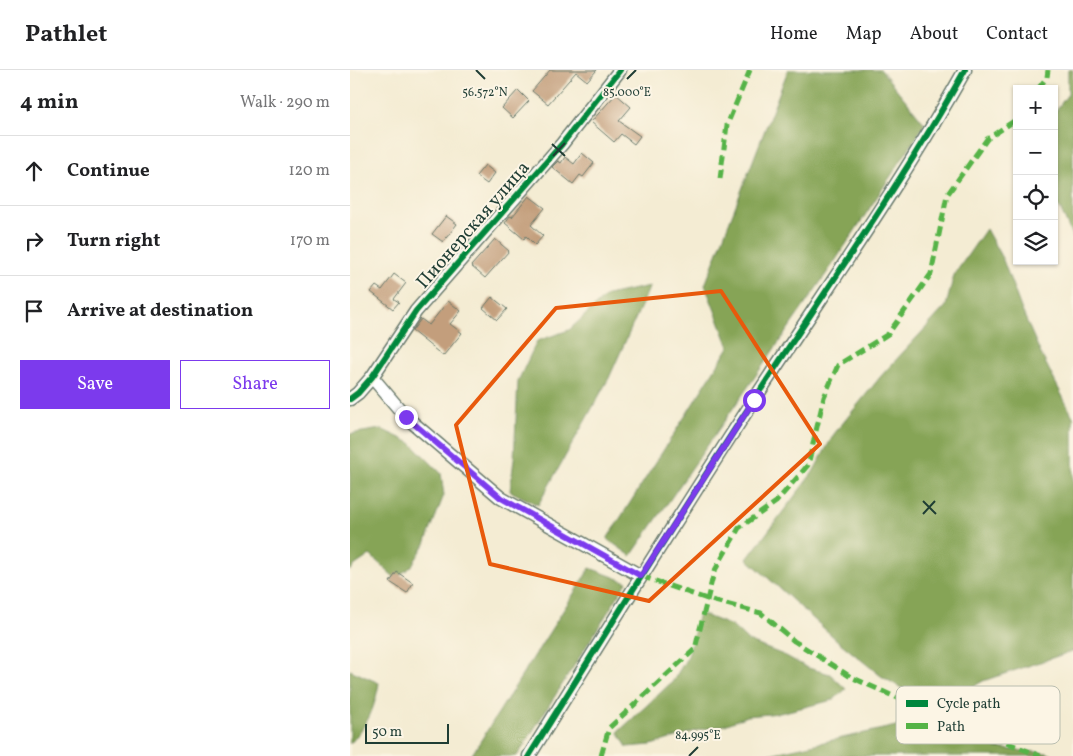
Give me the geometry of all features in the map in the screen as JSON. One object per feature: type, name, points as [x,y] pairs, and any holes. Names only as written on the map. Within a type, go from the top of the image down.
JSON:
[{"type":"street","name":"Пионерская улица","points":[[350,399],[372,377],[416,311],[562,144],[620,70]]},
{"type":"street","points":[[529,756],[754,400],[889,198],[965,70]]},
{"type":"street","points":[[372,377],[406,417],[501,498],[641,576]]},
{"type":"highlighted area","points":[[721,291],[820,444],[649,601],[490,564],[456,425],[556,308]]},
{"type":"green space","points":[[788,70],[881,70],[925,124],[833,264],[631,556],[607,539],[729,347],[705,285]]},
{"type":"green space","points":[[1068,70],[1073,70],[1073,238],[1058,206],[1058,108],[1068,94]]},
{"type":"green space","points":[[986,229],[1003,260],[1041,354],[1073,417],[1073,651],[983,681],[974,686],[898,686],[881,676],[839,642],[747,559],[813,472],[834,434],[881,376],[946,306],[954,275]]},
{"type":"green space","points":[[650,286],[609,378],[538,505],[510,491],[514,459],[518,381],[537,341],[569,330],[607,295]]},
{"type":"green space","points":[[381,429],[411,443],[441,473],[444,495],[425,544],[411,567],[395,578],[370,555],[350,571],[350,434]]},
{"type":"green space","points":[[590,568],[627,582],[517,756],[471,756]]},
{"type":"green space","points":[[699,613],[732,626],[748,641],[786,656],[808,668],[830,674],[846,689],[833,700],[780,713],[747,716],[725,725],[699,730],[651,745],[627,747],[618,732],[673,681],[688,656]]},
{"type":"green space","points":[[350,670],[379,683],[369,716],[350,744]]},
{"type":"green space","points":[[896,726],[896,744],[988,744],[994,748],[1047,753],[1055,756],[761,756]]},
{"type":"building","points":[[550,70],[597,70],[587,81],[576,72],[548,104],[532,91]]},
{"type":"building","points":[[518,90],[529,101],[513,118],[502,108]]},
{"type":"building","points":[[616,94],[631,107],[619,121],[640,136],[634,144],[621,134],[614,142],[591,122]]},
{"type":"building","points":[[582,153],[594,163],[583,177],[580,175],[573,184],[552,167],[558,161],[561,163],[565,157],[574,164]]},
{"type":"building","points":[[485,165],[495,173],[487,184],[476,176]]},
{"type":"building","points":[[529,196],[545,208],[531,225],[543,236],[535,245],[526,236],[524,239],[505,223]]},
{"type":"building","points":[[446,216],[457,224],[443,242],[432,234]]},
{"type":"building","points":[[495,239],[509,251],[485,278],[471,266]]},
{"type":"building","points":[[394,274],[406,283],[394,299],[399,302],[393,309],[371,292],[376,286],[382,290]]},
{"type":"building","points":[[492,297],[507,309],[497,320],[483,308]]},
{"type":"building","points":[[448,301],[461,311],[450,324],[462,333],[443,356],[412,331],[421,319],[429,325]]},
{"type":"building","points":[[397,572],[413,583],[407,593],[390,582]]},
{"type":"marked path","points":[[720,179],[727,125],[750,70]]},
{"type":"marked path","points":[[1041,85],[1047,77],[1048,70]]},
{"type":"marked path","points":[[601,756],[609,728],[695,649],[714,572],[739,528],[776,502],[808,465],[824,397],[838,365],[888,334],[931,274],[947,195],[987,139],[1013,122]]},
{"type":"marked path","points":[[641,576],[707,599],[761,613],[794,641],[851,677],[896,697]]},
{"type":"marked path","points":[[1011,744],[1040,756]]},
{"type":"cycle path","points":[[350,399],[372,377],[416,311],[562,144],[620,70]]},
{"type":"cycle path","points":[[529,756],[725,444],[889,196],[965,70]]},
{"type":"route","points":[[406,417],[501,498],[641,576],[754,400]]}]
